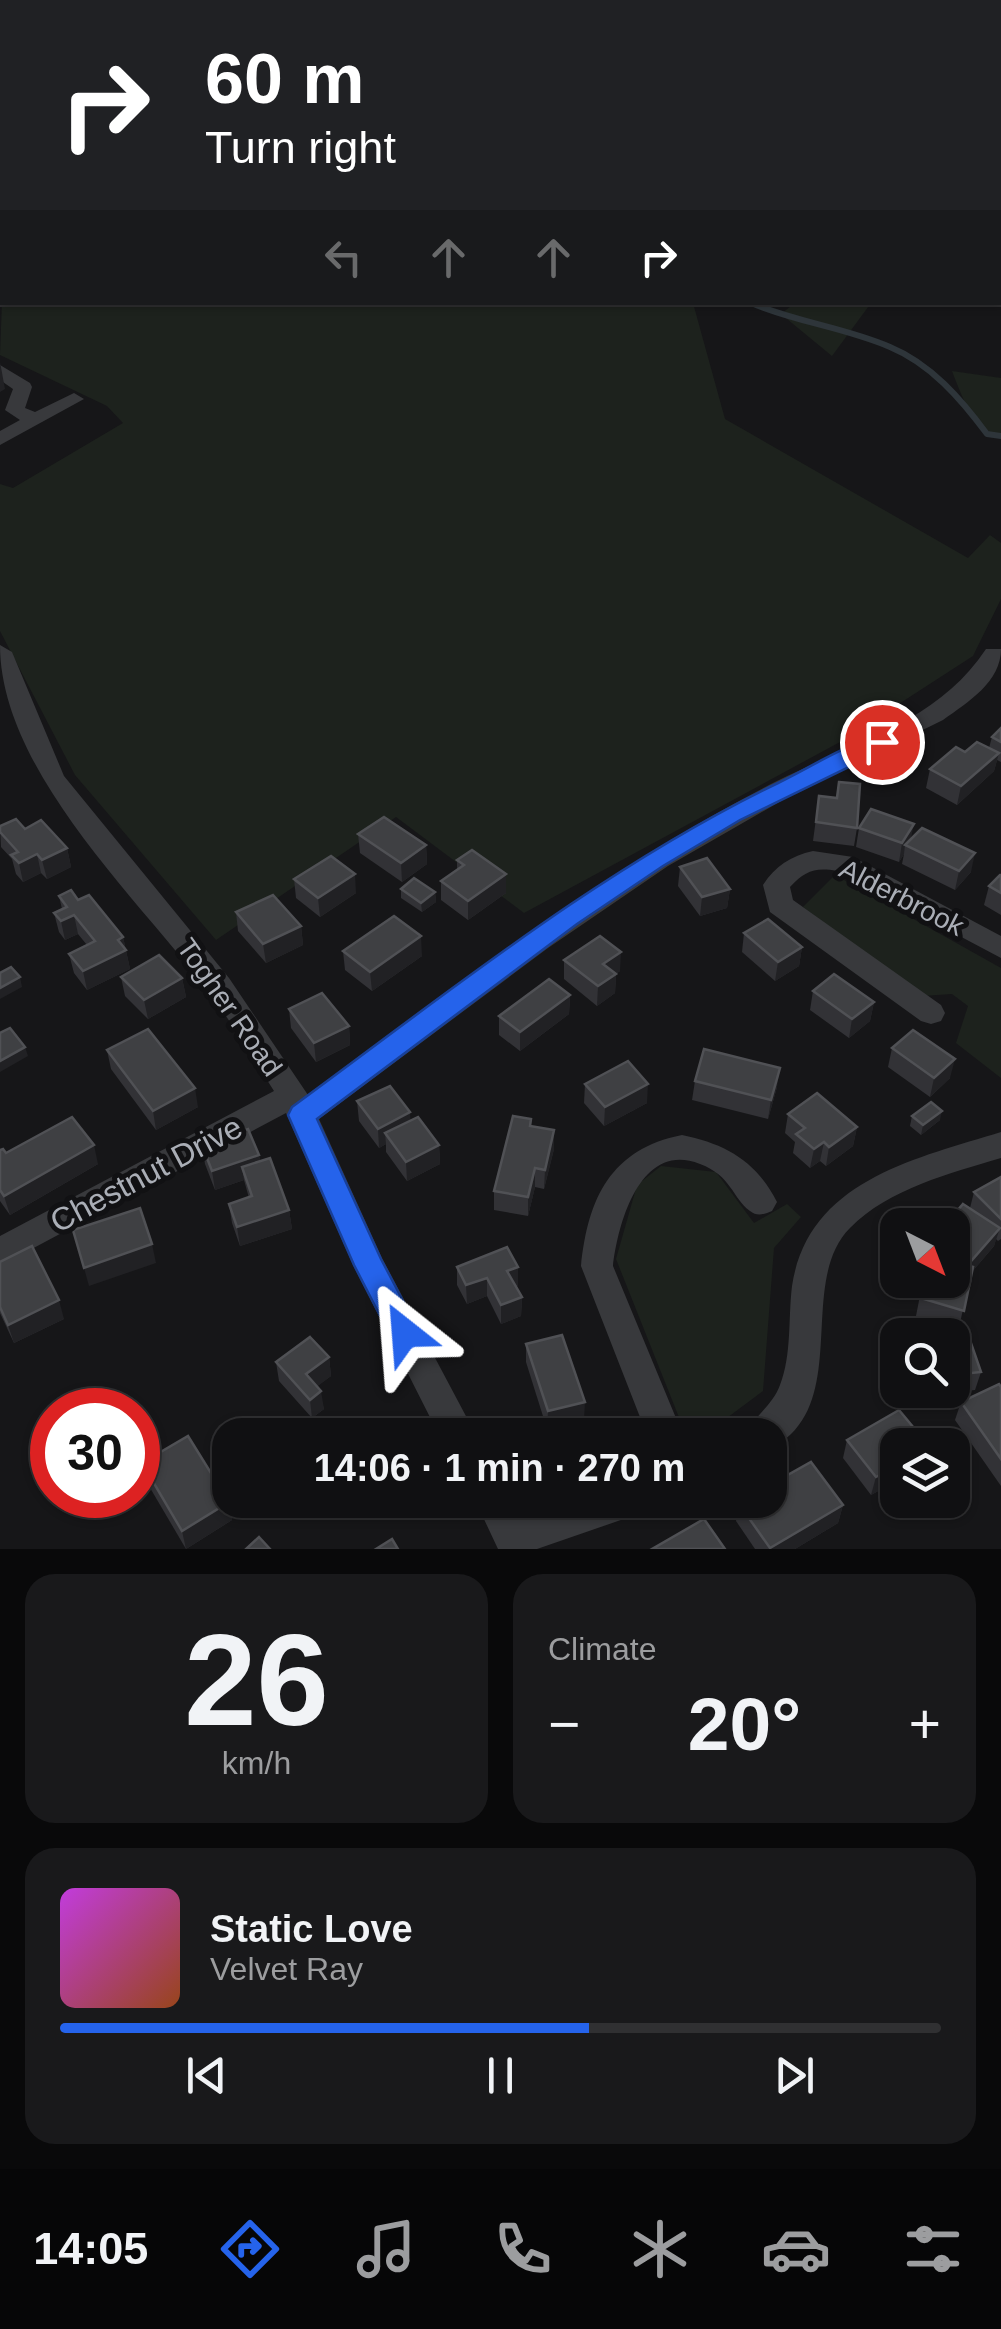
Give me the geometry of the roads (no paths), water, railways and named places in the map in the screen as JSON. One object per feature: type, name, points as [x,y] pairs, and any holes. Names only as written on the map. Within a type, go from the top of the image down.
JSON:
[{"type":"street","points":[[0,371],[23,386],[15,410],[35,420]]},
{"type":"street","points":[[0,439],[74,399]]},
{"type":"street","name":"Togher Road","points":[[0,652],[53,779],[219,985],[297,1105],[369,1265],[449,1418]]},
{"type":"street","name":"Chestnut Drive","points":[[0,1252],[297,1105],[568,917],[732,815],[924,720],[967,692],[990,668],[994,654]]},
{"type":"street","name":"Alderbrook","points":[[931,1014],[780,905],[776,885],[794,865],[818,858],[844,863],[1001,948]]},
{"type":"street","points":[[784,1418],[803,1376],[812,1272],[825,1233],[863,1200],[916,1172],[1001,1145]]},
{"type":"street","points":[[658,1418],[597,1266],[597,1237],[626,1174],[655,1150],[695,1149],[738,1170],[761,1202]]},
{"type":"street","points":[[502,1518],[515,1543],[582,1518]]},
{"type":"waterway","points":[[757,305],[873,340],[905,354],[944,384],[987,434],[1001,436]]}]
